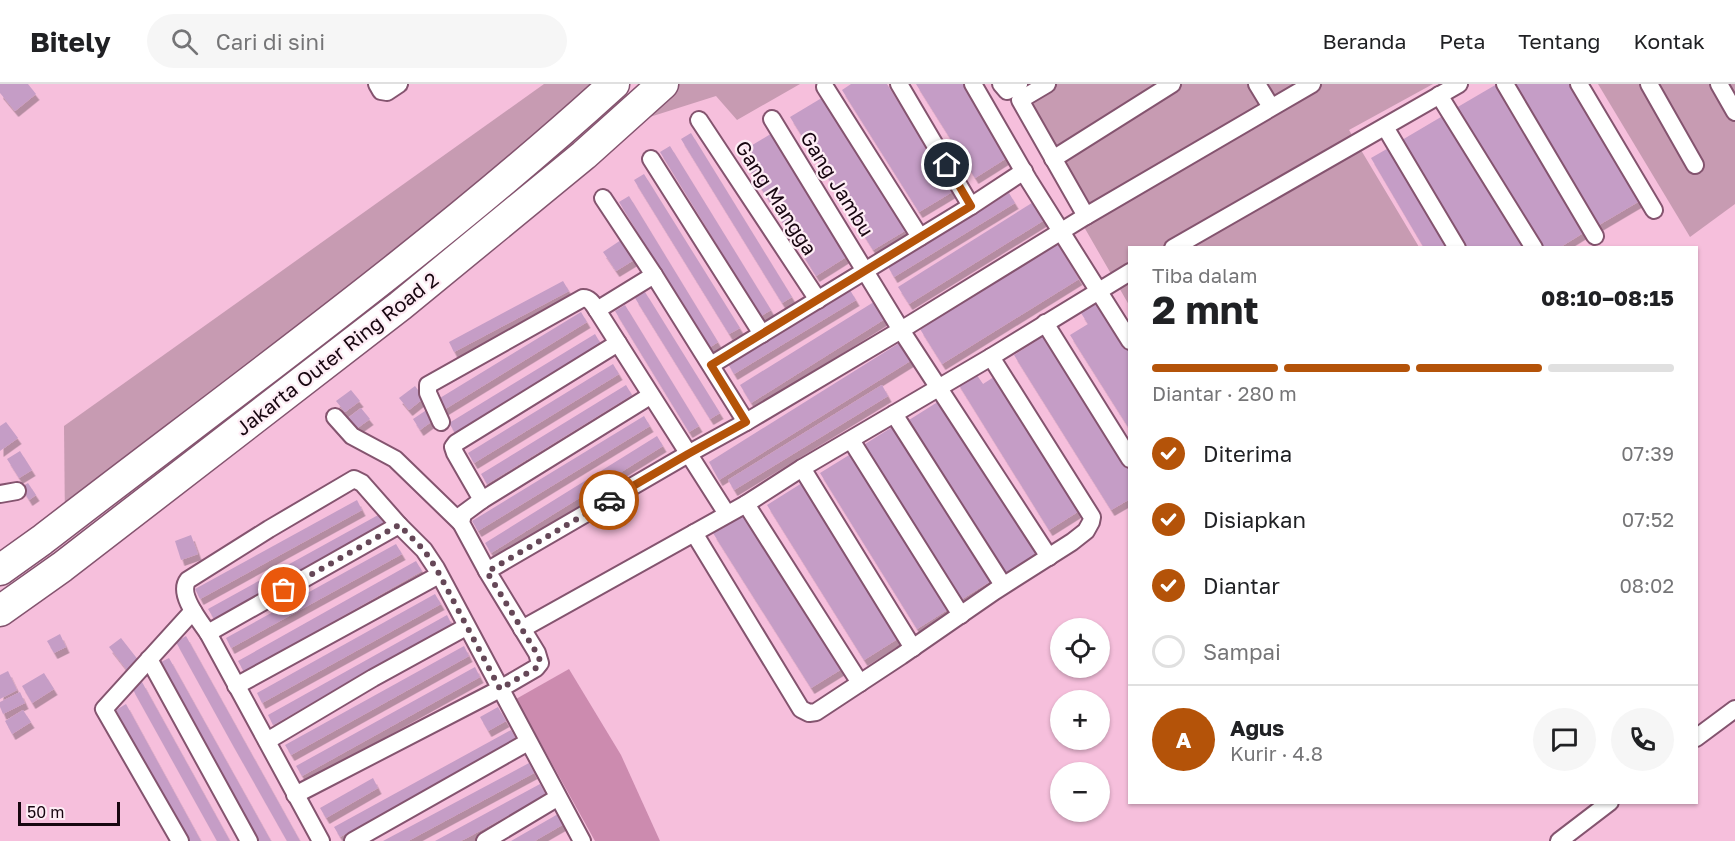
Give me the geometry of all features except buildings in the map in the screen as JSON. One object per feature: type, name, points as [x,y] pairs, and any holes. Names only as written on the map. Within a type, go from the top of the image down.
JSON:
[{"type":"highway","name":"Jakarta Outer Ring Road 2","points":[[0,570],[380,282],[562,131],[614,84]]},
{"type":"highway","name":"Jakarta Outer Ring Road 2","points":[[0,611],[62,567],[400,306],[584,155],[663,84]]},
{"type":"street","points":[[377,84],[381,91],[387,92],[399,84]]},
{"type":"street","points":[[899,84],[971,206]]},
{"type":"street","points":[[973,84],[1061,233],[1128,338]]},
{"type":"street","points":[[1001,84],[1007,91],[1019,84]]},
{"type":"street","points":[[1047,84],[1020,100],[1086,216]]},
{"type":"street","points":[[1053,159],[1172,84]]},
{"type":"street","points":[[1257,84],[1271,107]]},
{"type":"street","points":[[487,572],[746,422],[1086,216],[1312,84]]},
{"type":"street","points":[[1177,246],[1459,84]]},
{"type":"street","points":[[1505,84],[1595,236]]},
{"type":"street","points":[[1580,84],[1654,210]]},
{"type":"street","points":[[1649,84],[1695,165]]},
{"type":"street","points":[[1719,84],[1735,112]]},
{"type":"street","points":[[825,87],[920,237]]},
{"type":"street","points":[[1439,95],[1532,246]]},
{"type":"street","name":"Gang Jambu","points":[[772,119],[901,330],[1049,557]]},
{"type":"street","name":"Gang Mangga","points":[[699,120],[818,300]]},
{"type":"street","points":[[1385,127],[1456,246]]},
{"type":"street","points":[[651,159],[762,334]]},
{"type":"street","points":[[711,365],[971,206],[1024,171]]},
{"type":"street","points":[[603,198],[746,422]]},
{"type":"street","points":[[522,629],[746,504],[802,468],[1128,273]]},
{"type":"street","points":[[597,310],[654,275]]},
{"type":"street","points":[[441,422],[428,393],[428,385],[583,298],[591,301],[727,514]]},
{"type":"street","points":[[1045,323],[1128,456]]},
{"type":"street","points":[[482,500],[455,453],[453,447],[456,443],[618,343]]},
{"type":"street","points":[[694,533],[801,709],[809,714],[816,712],[1003,585],[1049,557],[1086,531],[1091,522],[1092,517],[991,357]]},
{"type":"street","points":[[461,523],[463,514],[482,500],[650,396]]},
{"type":"street","points":[[894,414],[1003,585]]},
{"type":"street","points":[[295,795],[500,689],[536,668],[540,663],[537,652],[487,572],[461,523],[395,459],[352,436],[335,417]]},
{"type":"street","points":[[851,440],[961,615]]},
{"type":"street","points":[[802,468],[913,648]]},
{"type":"street","points":[[321,841],[208,633],[193,611],[184,588],[188,580],[269,529],[356,479],[424,550],[582,841]]},
{"type":"street","points":[[0,494],[17,491]]},
{"type":"street","points":[[746,504],[860,683]]},
{"type":"street","points":[[208,633],[399,525]]},
{"type":"street","points":[[236,686],[439,575]]},
{"type":"street","points":[[180,841],[104,709],[193,611]]},
{"type":"street","points":[[267,741],[373,678],[466,627]]},
{"type":"street","points":[[149,659],[249,841]]},
{"type":"street","points":[[1698,737],[1735,710]]},
{"type":"street","points":[[353,841],[528,742]]},
{"type":"street","points":[[485,841],[557,798]]},
{"type":"street","points":[[1559,841],[1607,804]]},
{"type":"shaded area","points":[[544,84],[614,84],[65,523],[64,426]]},
{"type":"shaded area","points":[[663,84],[800,84],[737,120],[716,96],[615,128]]},
{"type":"shaded area","points":[[1036,84],[1433,84],[1349,130],[1418,246],[1128,246],[1128,303],[1011,100]]},
{"type":"shaded area","points":[[1598,84],[1735,84],[1735,204],[1690,237]]},
{"type":"shaded area","points":[[569,669],[621,755],[660,841],[595,841],[516,699]]},
{"type":"way so far","points":[[284,590],[399,525],[424,550],[436,568],[500,689],[536,668],[540,663],[537,652],[487,572],[609,500]]},
{"type":"route","points":[[609,500],[746,422],[711,365],[971,206],[947,165]]}]
